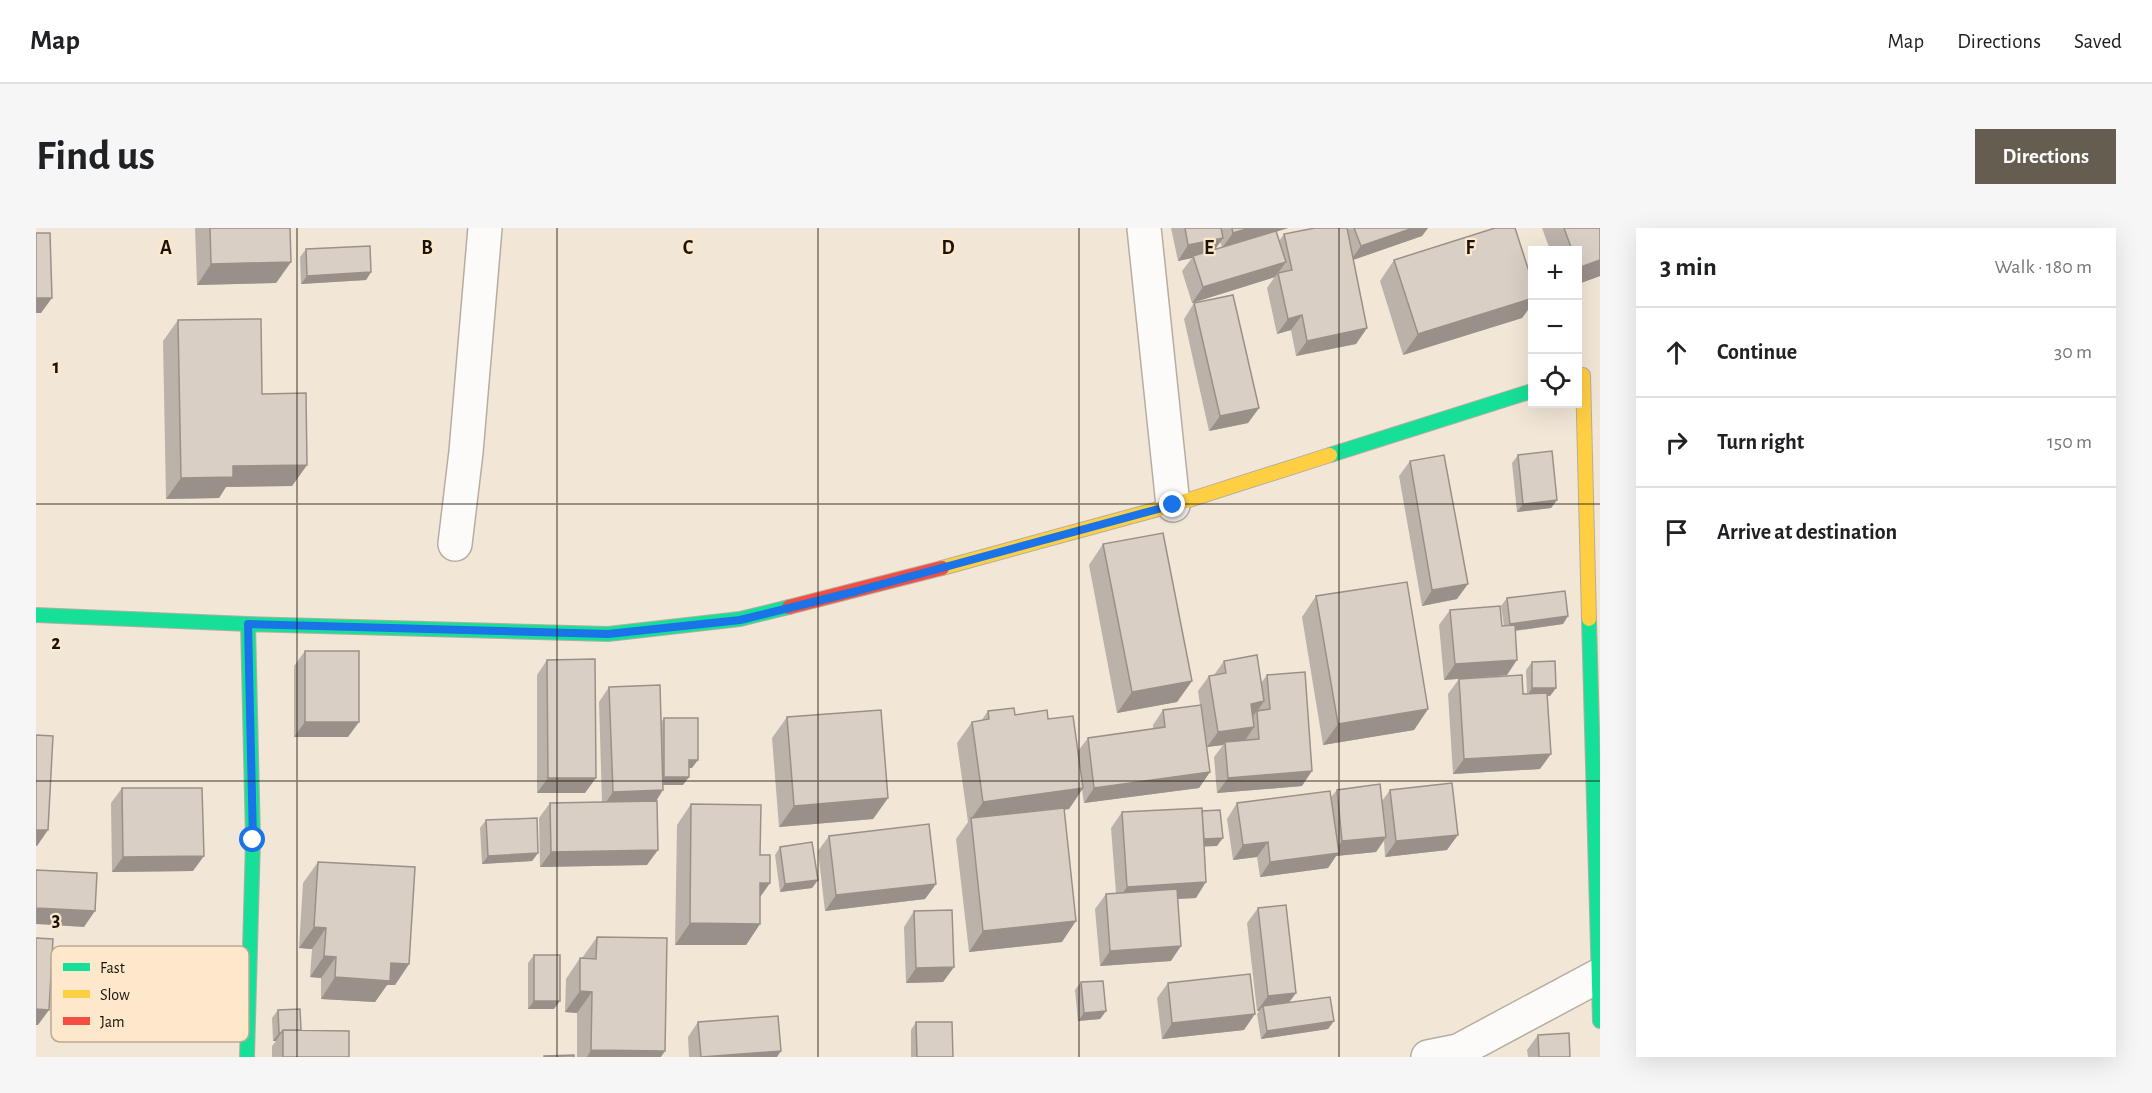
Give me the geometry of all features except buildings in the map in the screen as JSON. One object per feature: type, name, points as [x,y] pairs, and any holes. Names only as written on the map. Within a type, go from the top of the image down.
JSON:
[{"type":"street","points":[[454,544],[466,452],[485,228]]},
{"type":"street","points":[[1144,228],[1173,505]]},
{"type":"street","points":[[1587,374],[1600,1021]]},
{"type":"street","points":[[36,615],[248,624],[608,634],[740,620],[857,591],[1173,505],[1528,394]]},
{"type":"street","points":[[248,624],[253,840],[249,985]]},
{"type":"street","points":[[1428,1057],[1458,1051],[1598,976]]},
{"type":"street","points":[[247,1042],[247,1057]]},
{"type":"traffic: fast","points":[[1330,455],[1528,392]]},
{"type":"traffic: fast","points":[[36,615],[248,624],[608,634],[740,619],[789,607]]},
{"type":"traffic: fast","points":[[1589,619],[1600,1021]]},
{"type":"traffic: fast","points":[[248,624],[253,840],[249,985]]},
{"type":"traffic: fast","points":[[247,1042],[247,1057]]},
{"type":"traffic: slow","points":[[1583,375],[1589,619]]},
{"type":"traffic: slow","points":[[942,568],[1173,505],[1330,455]]},
{"type":"traffic: jam","points":[[789,607],[942,568]]},
{"type":"route","points":[[253,840],[248,624],[608,634],[740,620],[857,591],[1173,505]]}]
